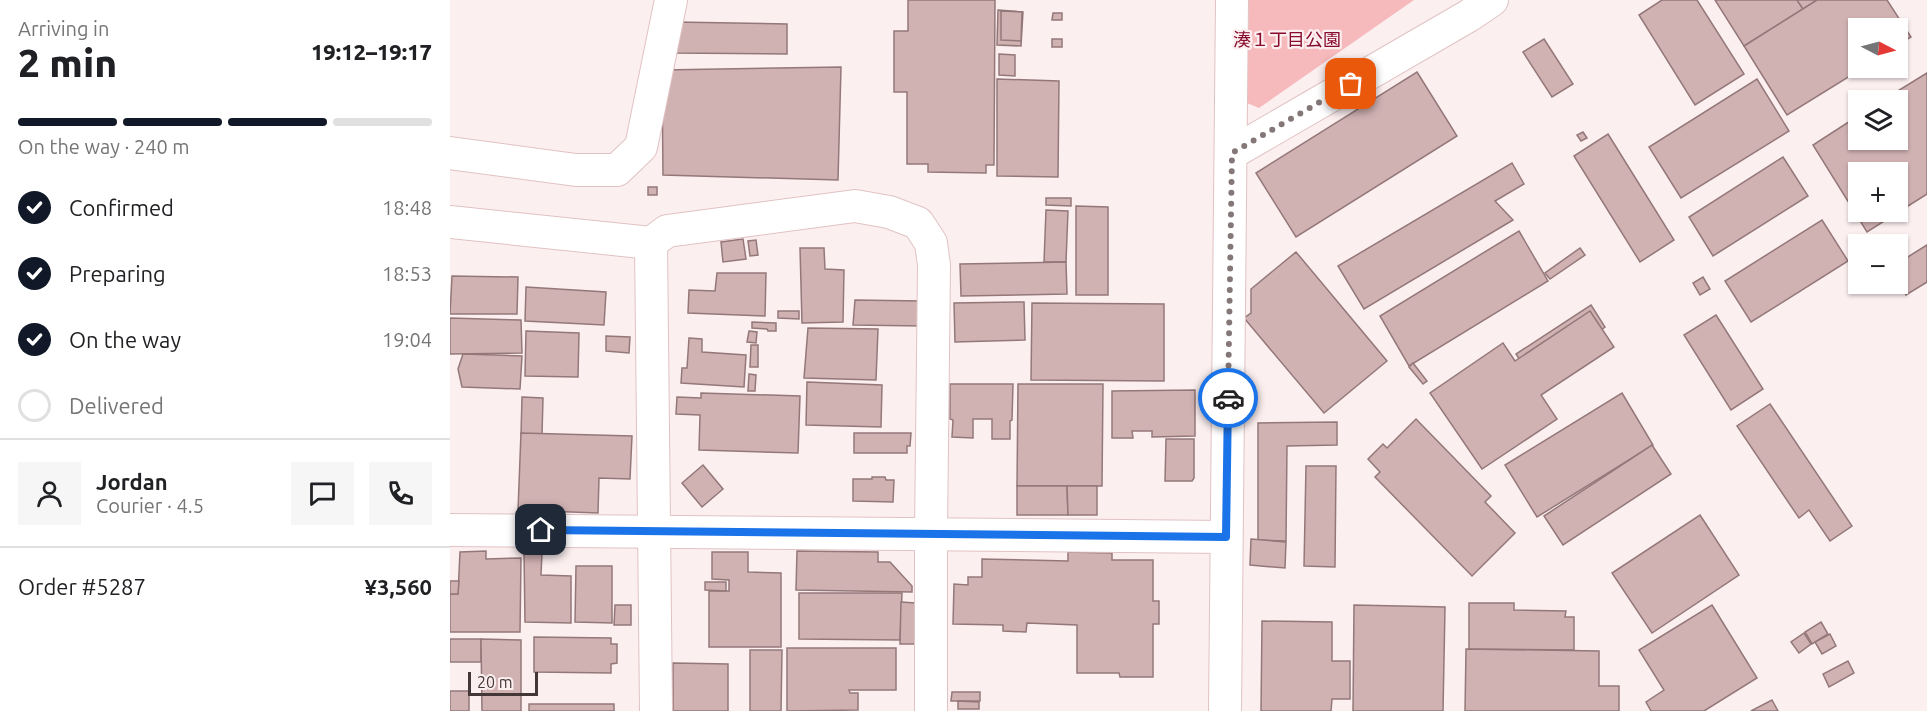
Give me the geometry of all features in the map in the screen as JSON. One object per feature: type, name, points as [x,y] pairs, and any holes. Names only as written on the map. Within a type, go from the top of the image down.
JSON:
[{"type":"street","points":[[450,153],[576,170],[617,170],[641,147],[671,0]]},
{"type":"street","points":[[1226,711],[1232,0]]},
{"type":"street","points":[[1232,153],[1474,5]]},
{"type":"street","points":[[450,222],[651,243],[667,231],[855,206],[889,212],[918,223],[931,243],[934,265],[931,711]]},
{"type":"street","points":[[651,243],[656,711]]},
{"type":"street","points":[[450,530],[1226,537]]},
{"type":"green space","name":"湊１丁目公園","points":[[1249,0],[1414,0],[1259,108],[1247,103]]},
{"type":"building","points":[[908,0],[995,0],[994,165],[986,165],[986,173],[928,172],[928,164],[907,164],[907,92],[894,92],[894,31],[908,31]]},
{"type":"building","points":[[1662,0],[1697,0],[1744,74],[1695,105],[1639,15]]},
{"type":"building","points":[[1715,0],[1797,0],[1803,9],[1744,46]]},
{"type":"building","points":[[1797,0],[1817,0],[1803,9]]},
{"type":"building","points":[[1817,0],[1887,0],[1899,18],[1848,18],[1848,77],[1787,115],[1744,46]]},
{"type":"building","points":[[998,10],[1023,12],[1021,46],[997,45]]},
{"type":"building","points":[[1001,11],[1022,12],[1021,41],[1001,40]]},
{"type":"building","points":[[1053,13],[1062,13],[1062,20],[1052,20]]},
{"type":"building","points":[[674,22],[787,24],[787,54],[673,53]]},
{"type":"building","points":[[1052,39],[1062,39],[1062,47],[1052,47]]},
{"type":"building","points":[[1544,39],[1573,84],[1552,97],[1523,52]]},
{"type":"building","points":[[999,54],[1015,55],[1015,76],[999,75]]},
{"type":"building","points":[[841,67],[838,180],[663,175],[662,70]]},
{"type":"building","points":[[1417,72],[1457,136],[1296,237],[1256,173]]},
{"type":"building","points":[[1927,73],[1927,194],[1908,206],[1908,162],[1848,162],[1848,201],[1813,145],[1848,122],[1848,150],[1908,150],[1908,90],[1899,90]]},
{"type":"building","points":[[997,79],[1059,81],[1058,177],[997,176]]},
{"type":"building","points":[[1757,79],[1789,131],[1681,198],[1649,147]]},
{"type":"building","points":[[1583,132],[1587,138],[1581,141],[1577,135]]},
{"type":"building","points":[[1608,134],[1674,240],[1640,262],[1574,156]]},
{"type":"building","points":[[1783,157],[1808,196],[1713,256],[1689,217]]},
{"type":"building","points":[[1512,163],[1524,184],[1495,201],[1513,220],[1364,309],[1338,266]]},
{"type":"building","points":[[648,187],[657,187],[657,195],[648,195]]},
{"type":"building","points":[[1046,198],[1071,198],[1071,206],[1046,205]]},
{"type":"building","points":[[1076,206],[1108,207],[1108,295],[1076,295]]},
{"type":"building","points":[[1046,210],[1068,211],[1066,262],[1044,262]]},
{"type":"building","points":[[1822,220],[1848,261],[1751,322],[1725,281]]},
{"type":"building","points":[[1861,222],[1883,222],[1867,232]]},
{"type":"building","points":[[1519,231],[1548,281],[1409,366],[1380,316]]},
{"type":"building","points":[[743,239],[746,259],[723,262],[721,242]]},
{"type":"building","points":[[756,240],[758,255],[750,256],[748,241]]},
{"type":"building","points":[[1927,245],[1927,282],[1908,294],[1908,257]]},
{"type":"building","points":[[800,248],[824,248],[825,269],[844,270],[843,322],[802,323]]},
{"type":"building","points":[[1580,248],[1585,255],[1550,279],[1545,273]]},
{"type":"building","points":[[1296,252],[1387,361],[1324,413],[1244,318],[1251,313],[1251,289]]},
{"type":"building","points":[[1066,262],[1067,294],[961,296],[960,264]]},
{"type":"building","points":[[717,273],[766,273],[765,316],[688,313],[689,290],[715,291]]},
{"type":"building","points":[[452,276],[518,277],[517,314],[450,314]]},
{"type":"building","points":[[1703,277],[1710,289],[1700,295],[1693,283]]},
{"type":"building","points":[[526,287],[606,292],[604,325],[525,321]]},
{"type":"building","points":[[855,300],[922,301],[922,326],[853,325]]},
{"type":"building","points":[[1024,302],[1025,340],[955,342],[954,303]]},
{"type":"building","points":[[1032,303],[1164,304],[1164,381],[1031,380]]},
{"type":"building","points":[[1591,305],[1605,327],[1597,333],[1605,344],[1537,387],[1516,354]]},
{"type":"building","points":[[778,311],[799,311],[799,319],[778,318]]},
{"type":"building","points":[[1590,311],[1614,347],[1541,395],[1557,419],[1482,469],[1430,393],[1503,343],[1515,361]]},
{"type":"building","points":[[1716,315],[1763,389],[1731,410],[1684,335]]},
{"type":"building","points":[[450,318],[521,320],[522,353],[450,354]]},
{"type":"building","points":[[752,322],[776,323],[776,331],[752,328]]},
{"type":"building","points":[[808,328],[878,329],[876,380],[804,378]]},
{"type":"building","points":[[526,331],[579,333],[578,377],[525,376]]},
{"type":"building","points":[[749,331],[757,332],[756,343],[747,342]]},
{"type":"building","points":[[606,336],[630,337],[629,353],[606,351]]},
{"type":"building","points":[[689,338],[702,339],[702,352],[746,355],[744,387],[681,383],[682,368],[687,368]]},
{"type":"building","points":[[751,345],[758,345],[758,367],[750,367]]},
{"type":"building","points":[[463,354],[522,356],[520,389],[462,387],[458,369]]},
{"type":"building","points":[[1413,363],[1427,381],[1423,384],[1409,367]]},
{"type":"building","points":[[749,374],[756,375],[755,391],[748,391]]},
{"type":"building","points":[[807,382],[882,385],[881,427],[806,425]]},
{"type":"building","points":[[950,384],[1013,384],[1010,439],[992,439],[992,419],[973,419],[973,438],[952,437]]},
{"type":"building","points":[[1018,384],[1103,384],[1102,486],[1017,486]]},
{"type":"building","points":[[1195,390],[1195,436],[1152,437],[1152,431],[1132,431],[1133,438],[1112,438],[1112,391]]},
{"type":"building","points":[[701,393],[800,396],[798,453],[699,450],[700,415],[676,414],[677,397],[701,398]]},
{"type":"building","points":[[1622,393],[1653,445],[1537,517],[1505,465]]},
{"type":"building","points":[[522,397],[543,398],[542,435],[521,435]]},
{"type":"building","points":[[1770,404],[1852,526],[1830,541],[1809,510],[1799,518],[1737,426]]},
{"type":"building","points":[[1416,419],[1491,496],[1485,502],[1515,533],[1472,576],[1375,477],[1380,472],[1368,459],[1383,444],[1387,448]]},
{"type":"building","points":[[1337,422],[1337,445],[1287,446],[1286,541],[1258,540],[1258,423]]},
{"type":"building","points":[[521,433],[632,436],[630,479],[599,478],[598,513],[518,510]]},
{"type":"building","points":[[854,433],[911,433],[910,446],[907,446],[907,453],[854,453]]},
{"type":"building","points":[[1166,439],[1194,439],[1194,478],[1192,481],[1165,481]]},
{"type":"building","points":[[1652,445],[1671,474],[1563,545],[1544,516]]},
{"type":"building","points":[[703,465],[723,489],[702,507],[682,483]]},
{"type":"building","points":[[1306,466],[1336,466],[1335,567],[1304,566]]},
{"type":"building","points":[[872,477],[894,480],[893,502],[853,501],[853,479],[872,479]]},
{"type":"building","points":[[1017,486],[1067,486],[1068,515],[1017,515]]},
{"type":"building","points":[[1067,486],[1097,486],[1097,515],[1068,515]]},
{"type":"building","points":[[1700,515],[1739,575],[1652,633],[1612,573]]},
{"type":"building","points":[[1251,539],[1286,542],[1285,568],[1250,565]]},
{"type":"building","points":[[486,551],[486,559],[521,558],[520,632],[450,632],[450,594],[458,594],[460,552]]},
{"type":"building","points":[[797,551],[878,552],[878,562],[890,562],[912,586],[912,592],[796,590]]},
{"type":"building","points":[[524,552],[542,553],[541,575],[571,576],[571,623],[525,622]]},
{"type":"building","points":[[712,552],[748,552],[748,572],[781,573],[781,647],[709,647],[709,591],[729,591],[729,580],[712,579]]},
{"type":"building","points":[[1068,552],[1112,553],[1112,560],[1153,560],[1153,601],[1159,601],[1159,624],[1153,624],[1153,677],[1120,677],[1119,673],[1077,673],[1077,625],[1027,623],[1026,632],[1003,631],[1003,625],[953,624],[954,584],[968,585],[968,577],[982,577],[982,559],[1068,561]]},
{"type":"building","points":[[576,566],[612,566],[612,623],[575,622]]},
{"type":"building","points":[[450,581],[459,581],[458,594],[450,594]]},
{"type":"building","points":[[705,582],[726,582],[726,591],[705,590]]},
{"type":"building","points":[[799,593],[902,593],[900,640],[799,639]]},
{"type":"building","points":[[901,602],[915,603],[915,644],[900,644]]},
{"type":"building","points":[[1469,603],[1514,603],[1514,610],[1566,611],[1565,617],[1574,617],[1574,650],[1469,649]]},
{"type":"building","points":[[615,605],[631,605],[631,625],[614,625]]},
{"type":"building","points":[[1354,605],[1445,607],[1443,711],[1353,711]]},
{"type":"building","points":[[1712,605],[1757,678],[1704,711],[1651,711],[1646,702],[1664,690],[1639,650]]},
{"type":"building","points":[[1262,621],[1332,622],[1332,661],[1350,661],[1350,699],[1332,699],[1331,711],[1261,711]]},
{"type":"building","points":[[1821,622],[1828,634],[1812,644],[1805,632]]},
{"type":"building","points":[[1804,633],[1811,644],[1799,653],[1791,642]]},
{"type":"building","points":[[1830,634],[1836,646],[1822,654],[1815,642]]},
{"type":"building","points":[[534,637],[611,638],[611,644],[617,644],[617,663],[611,664],[611,673],[534,672]]},
{"type":"building","points":[[450,639],[481,639],[481,662],[450,662]]},
{"type":"building","points":[[481,639],[521,640],[521,711],[482,711]]},
{"type":"building","points":[[787,648],[896,648],[896,690],[849,690],[850,693],[858,693],[858,710],[787,711]]},
{"type":"building","points":[[1466,649],[1599,651],[1599,686],[1619,686],[1619,711],[1465,711]]},
{"type":"building","points":[[750,650],[782,650],[781,711],[750,711]]},
{"type":"building","points":[[1848,661],[1854,673],[1829,687],[1823,674]]},
{"type":"building","points":[[673,663],[728,664],[728,711],[673,711]]},
{"type":"building","points":[[450,691],[469,691],[469,711],[450,711]]},
{"type":"building","points":[[952,692],[980,692],[980,701],[951,701]]},
{"type":"building","points":[[1772,700],[1778,711],[1751,711]]},
{"type":"building","points":[[958,701],[979,702],[979,709],[958,709]]},
{"type":"building","points":[[529,704],[614,704],[614,711],[529,711]]},
{"type":"way so far","points":[[1228,398],[1232,153],[1351,84]]},
{"type":"route","points":[[541,530],[1226,537],[1228,398]]}]
